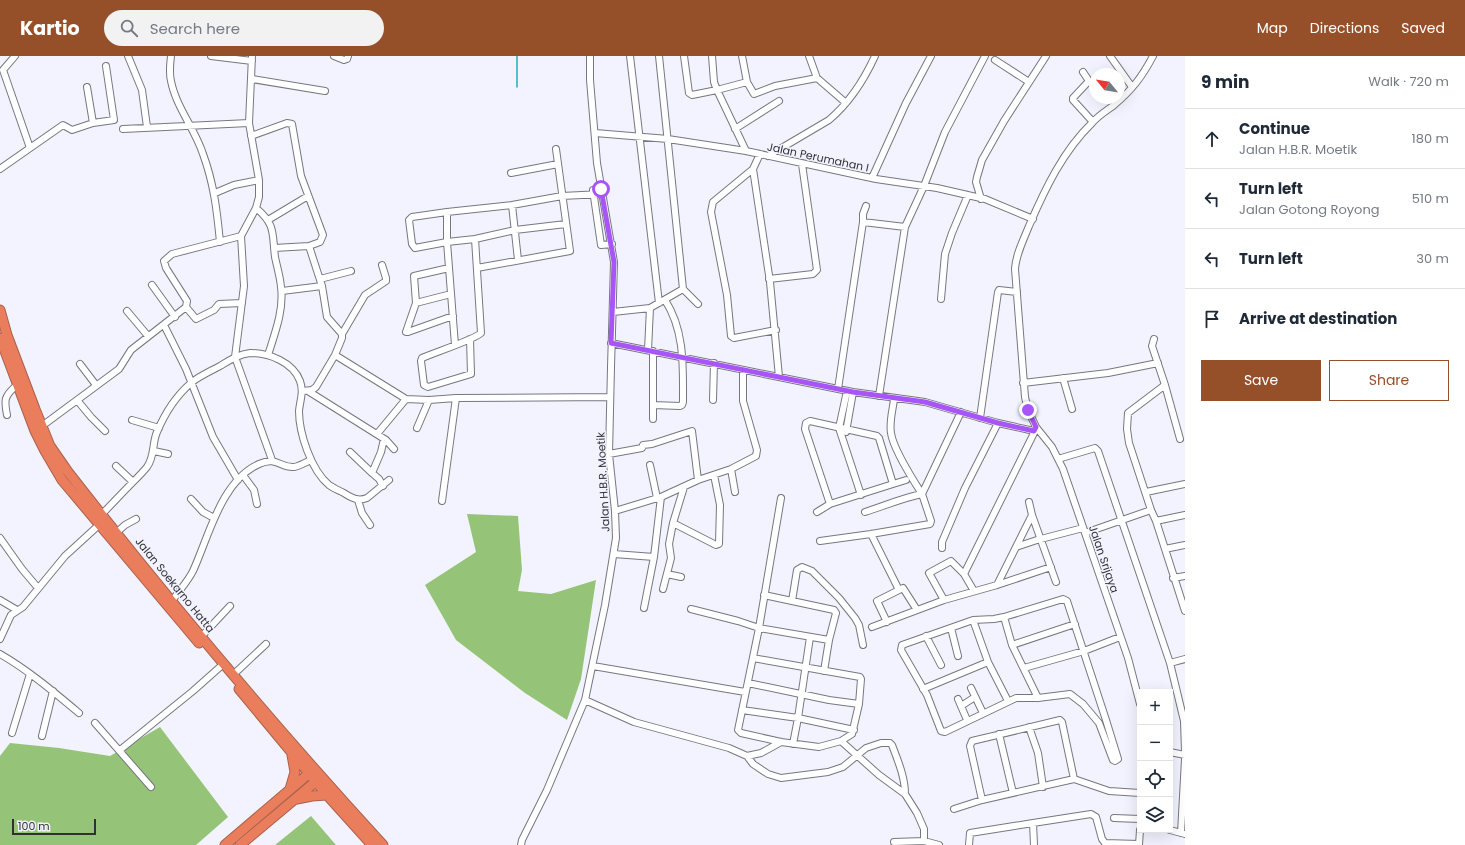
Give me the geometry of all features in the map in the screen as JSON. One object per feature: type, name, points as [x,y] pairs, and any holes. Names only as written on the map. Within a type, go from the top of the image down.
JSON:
[{"type":"highway","name":"Jalan Soekarno Hatta","points":[[0,310],[7,335],[50,446],[64,467],[100,519],[180,621],[290,752],[312,772]]},
{"type":"highway","name":"Jalan Soekarno Hatta","points":[[0,338],[35,431],[62,480],[100,519],[116,533],[234,674],[312,772],[383,845]]},
{"type":"highway","points":[[289,790],[295,772],[294,762],[290,752]]},
{"type":"highway","points":[[225,845],[312,772]]},
{"type":"highway","name":"Jalan Soekarno Hatta","points":[[318,779],[327,796],[372,845]]},
{"type":"highway","points":[[240,845],[318,779]]},
{"type":"highway","points":[[294,800],[305,797],[327,796]]},
{"type":"street","points":[[15,56],[3,70],[30,148]]},
{"type":"street","points":[[128,56],[142,90],[146,127]]},
{"type":"street","points":[[171,56],[171,84],[184,115],[195,132],[215,193],[220,242]]},
{"type":"street","points":[[211,56],[252,58],[249,123],[259,180],[259,197],[256,208],[241,236],[244,286],[235,357],[272,460]]},
{"type":"street","points":[[334,56],[344,60],[347,59],[348,56]]},
{"type":"street","name":"Jalan H.B.R. Moetik","points":[[521,845],[522,840],[547,790],[585,700],[593,666],[614,554],[616,532],[609,454],[611,343],[615,271],[612,244],[601,191],[590,80],[590,56]]},
{"type":"street","points":[[630,56],[662,302],[678,330],[683,357],[682,405],[653,405]]},
{"type":"street","points":[[659,56],[683,289],[698,304]]},
{"type":"street","points":[[684,56],[690,94],[692,95],[747,82]]},
{"type":"street","points":[[712,56],[714,82],[746,151]]},
{"type":"street","points":[[742,56],[747,82],[754,94],[776,86],[817,78]]},
{"type":"street","points":[[809,56],[817,78],[846,104]]},
{"type":"street","points":[[768,156],[829,120],[846,104],[867,73],[875,56]]},
{"type":"street","points":[[872,178],[906,103],[931,56]]},
{"type":"street","points":[[879,396],[905,227],[924,186],[954,113],[985,56]]},
{"type":"street","points":[[981,199],[976,182],[980,165],[1004,121],[1046,56]]},
{"type":"street","points":[[1110,56],[1132,88]]},
{"type":"street","name":"Jalan Srijaya","points":[[1137,692],[1128,658],[1063,469],[1052,447],[1035,429],[1024,397],[1015,269],[1016,258],[1033,219],[1050,182],[1067,152],[1093,122],[1132,88],[1143,75],[1153,56]]},
{"type":"street","points":[[995,60],[1029,82]]},
{"type":"street","points":[[0,169],[63,125],[72,130],[93,123],[114,120],[106,66]]},
{"type":"street","points":[[1083,72],[1089,81],[1073,98],[1073,100],[1093,122]]},
{"type":"street","points":[[252,78],[325,91]]},
{"type":"street","points":[[87,87],[93,123]]},
{"type":"street","points":[[735,129],[780,101]]},
{"type":"street","points":[[123,129],[249,123]]},
{"type":"street","points":[[251,136],[287,123],[292,124],[300,172],[323,235],[320,242],[309,246],[274,248]]},
{"type":"street","name":"Jalan Perumahan I","points":[[595,133],[668,139],[746,151],[802,164],[872,178],[924,186],[985,199],[1033,219]]},
{"type":"street","points":[[478,268],[569,252],[570,250],[556,149]]},
{"type":"street","points":[[760,154],[753,169],[715,200],[712,205],[711,212],[727,295],[731,336],[734,338],[776,330]]},
{"type":"street","points":[[511,173],[558,164]]},
{"type":"street","points":[[769,279],[813,274],[817,270],[802,164]]},
{"type":"street","points":[[753,169],[776,330],[779,377]]},
{"type":"street","points":[[215,193],[234,185],[259,180]]},
{"type":"street","points":[[566,224],[515,230],[475,239],[414,247],[412,244],[409,220],[412,217],[512,205],[601,191]]},
{"type":"street","points":[[593,193],[601,245],[612,244]]},
{"type":"street","points":[[941,299],[947,248],[968,195]]},
{"type":"street","points":[[268,220],[308,196]]},
{"type":"street","points":[[512,205],[518,260]]},
{"type":"street","points":[[838,389],[863,214],[866,206]]},
{"type":"street","points":[[256,208],[268,220],[273,230],[274,248],[282,291],[280,312],[268,355]]},
{"type":"street","points":[[447,212],[447,242],[455,345]]},
{"type":"street","points":[[863,222],[905,227]]},
{"type":"street","points":[[42,426],[119,369],[129,352],[186,307],[187,301],[166,268],[164,263],[165,260],[172,254],[241,236]]},
{"type":"street","points":[[470,339],[472,371],[470,375],[428,387],[424,385],[421,361],[422,358],[470,339],[479,336],[481,332],[478,306],[478,268],[475,239]]},
{"type":"street","points":[[309,246],[322,286],[327,317],[342,334]]},
{"type":"street","points":[[382,265],[386,281],[366,295],[342,334],[341,343],[316,387],[306,391],[299,409],[299,417],[311,460],[329,484],[358,500],[367,498],[390,480]]},
{"type":"street","points":[[449,268],[415,275],[416,303],[406,331],[407,332],[453,316]]},
{"type":"street","points":[[320,279],[351,271]]},
{"type":"street","points":[[152,285],[175,316]]},
{"type":"street","points":[[282,291],[322,286]]},
{"type":"street","points":[[613,312],[650,308],[683,289]]},
{"type":"street","points":[[980,418],[998,292],[999,290],[1017,292]]},
{"type":"street","points":[[416,303],[451,294]]},
{"type":"street","points":[[186,307],[196,319],[214,310],[219,304],[242,303]]},
{"type":"street","points":[[650,308],[653,419]]},
{"type":"street","points":[[127,311],[148,336]]},
{"type":"street","points":[[164,325],[192,382],[214,437],[241,477],[254,490],[257,504]]},
{"type":"street","points":[[1154,339],[1152,346],[1180,439]]},
{"type":"street","points":[[611,343],[850,392],[925,402],[998,423],[1035,429],[964,574]]},
{"type":"street","points":[[0,639],[8,618],[28,602],[65,556],[148,466],[154,451],[156,435],[171,405],[192,382],[235,357],[250,353],[268,355],[282,361],[292,368],[306,391],[377,434],[394,449]]},
{"type":"street","points":[[335,355],[406,399],[430,400],[456,398],[610,397]]},
{"type":"street","points":[[1023,383],[1108,372],[1158,363]]},
{"type":"street","points":[[80,364],[96,385]]},
{"type":"street","points":[[713,400],[714,364]]},
{"type":"street","points":[[615,511],[659,498],[698,480],[731,469],[756,456],[757,454],[743,401],[743,370]]},
{"type":"street","points":[[1063,378],[1072,409]]},
{"type":"street","points":[[7,415],[5,401],[6,397],[17,385]]},
{"type":"street","points":[[1164,386],[1128,413],[1127,429],[1129,443],[1185,612]]},
{"type":"street","points":[[850,392],[843,429],[843,443],[861,495]]},
{"type":"street","points":[[442,501],[456,398]]},
{"type":"street","points":[[820,541],[929,525],[931,521],[922,494],[892,438],[891,424],[894,398]]},
{"type":"street","points":[[377,434],[406,399]]},
{"type":"street","points":[[77,400],[105,431]]},
{"type":"street","points":[[417,428],[430,400]]},
{"type":"street","points":[[922,494],[961,412]]},
{"type":"street","points":[[132,420],[159,428]]},
{"type":"street","points":[[830,504],[805,426],[810,421],[878,437],[892,484]]},
{"type":"street","points":[[942,548],[942,542],[965,488],[998,423]]},
{"type":"street","points":[[609,454],[642,448],[643,445],[652,444],[692,431],[698,480]]},
{"type":"street","points":[[372,473],[381,452],[384,439]]},
{"type":"street","points":[[1058,459],[1095,448],[1097,449],[1170,663],[1184,721],[1185,752]]},
{"type":"street","points":[[154,451],[168,454]]},
{"type":"street","points":[[350,452],[378,479],[382,486]]},
{"type":"street","points":[[172,601],[192,572],[214,518],[226,497],[241,477],[258,464],[272,460],[290,467],[311,460]]},
{"type":"street","points":[[644,608],[654,557],[659,498],[650,465]]},
{"type":"street","points":[[116,466],[133,482]]},
{"type":"street","points":[[731,469],[735,492]]},
{"type":"street","points":[[673,523],[716,545],[719,544],[720,505],[714,475]]},
{"type":"street","points":[[817,512],[830,504],[906,480]]},
{"type":"street","points":[[1146,492],[1185,484]]},
{"type":"street","points":[[663,588],[671,558],[669,544],[673,523],[684,487]]},
{"type":"street","points":[[865,512],[904,498],[922,494]]},
{"type":"street","points":[[752,658],[860,678],[859,704],[854,730],[850,736],[841,741],[819,747],[781,742],[739,733],[738,729],[748,683],[752,658],[781,498]]},
{"type":"street","points":[[191,499],[203,512],[214,518]]},
{"type":"street","points":[[358,500],[362,514],[370,525]]},
{"type":"street","points":[[1029,502],[1056,582]]},
{"type":"street","points":[[1016,547],[1084,531],[1151,510]]},
{"type":"street","points":[[997,585],[1032,514]]},
{"type":"street","points":[[1156,521],[1185,514]]},
{"type":"street","points":[[116,533],[124,525],[136,519]]},
{"type":"street","points":[[871,534],[899,590]]},
{"type":"street","points":[[0,538],[22,569],[38,588]]},
{"type":"street","points":[[1165,549],[1185,545]]},
{"type":"street","points":[[614,554],[654,557]]},
{"type":"street","points":[[944,600],[929,573],[951,561],[964,574],[974,591]]},
{"type":"street","points":[[792,601],[798,568],[802,567],[812,571],[839,598],[855,618],[860,629],[863,645]]},
{"type":"street","points":[[872,627],[944,600],[997,585],[1051,567]]},
{"type":"street","points":[[667,574],[681,577]]},
{"type":"street","points":[[1173,578],[1185,576]]},
{"type":"street","points":[[887,622],[877,601],[903,588],[916,610]]},
{"type":"street","points":[[764,595],[834,610],[836,613],[829,640],[824,671]]},
{"type":"street","points":[[1063,599],[1067,601],[1118,757],[1115,761],[1113,760],[1099,723],[1083,704],[1070,694],[1038,698],[1020,697],[1008,701],[945,732],[942,732],[923,689],[900,647],[926,636],[973,620],[1004,617],[1063,599]]},
{"type":"street","points":[[0,600],[17,610]]},
{"type":"street","points":[[202,636],[230,606]]},
{"type":"street","points":[[691,609],[738,621],[758,628],[829,640]]},
{"type":"street","points":[[1004,617],[1012,645],[1038,698]]},
{"type":"street","points":[[973,620],[988,662],[1008,701]]},
{"type":"street","points":[[1012,645],[1075,624]]},
{"type":"street","points":[[951,628],[958,656]]},
{"type":"street","points":[[926,636],[941,665]]},
{"type":"street","points":[[793,744],[810,637]]},
{"type":"street","points":[[1024,668],[1084,651],[1120,637]]},
{"type":"street","points":[[234,674],[266,644]]},
{"type":"street","points":[[0,654],[30,674],[79,713]]},
{"type":"street","points":[[1170,663],[1185,659]]},
{"type":"street","points":[[923,689],[988,662]]},
{"type":"street","points":[[593,666],[745,692]]},
{"type":"street","points":[[120,750],[193,691],[220,667]]},
{"type":"street","points":[[12,733],[30,674]]},
{"type":"street","points":[[748,683],[830,700],[859,704]]},
{"type":"street","points":[[971,688],[982,713]]},
{"type":"street","points":[[42,736],[54,692]]},
{"type":"street","points":[[961,706],[975,697]]},
{"type":"street","points":[[958,699],[967,720]]},
{"type":"street","points":[[585,700],[634,722],[713,743],[747,756],[756,767],[768,774],[785,778],[838,769],[848,764],[866,748],[872,745],[881,743],[892,744],[905,785],[905,794]]},
{"type":"street","points":[[742,710],[798,718],[854,730]]},
{"type":"street","points":[[982,800],[970,744],[972,741],[999,734],[1061,720],[1074,779]]},
{"type":"street","points":[[1099,723],[1106,720]]},
{"type":"street","points":[[95,723],[151,787]]},
{"type":"street","points":[[1030,727],[1038,753],[1043,787]]},
{"type":"street","points":[[999,734],[1013,793]]},
{"type":"street","points":[[841,741],[879,775],[905,794],[917,813],[924,829],[924,841]]},
{"type":"street","points":[[747,756],[761,752],[781,742]]},
{"type":"street","points":[[1173,753],[1185,755]]},
{"type":"street","points":[[1173,831],[1183,834],[1185,759]]},
{"type":"street","points":[[954,808],[1074,779],[1109,791],[1137,793]]},
{"type":"street","points":[[969,845],[970,833],[1091,814],[1096,817],[1104,844],[1139,844],[1140,833]]},
{"type":"street","points":[[1114,818],[1137,819]]},
{"type":"street","points":[[1033,823],[1034,845]]},
{"type":"street","points":[[894,842],[924,841],[939,845]]},
{"type":"green space","points":[[467,514],[518,516],[522,570],[518,591],[551,594],[596,580],[581,679],[567,720],[525,693],[456,640],[425,585],[476,552]]},
{"type":"green space","points":[[160,727],[228,817],[196,845],[0,845],[0,756],[10,743],[59,748],[110,756]]},
{"type":"green space","points":[[311,816],[336,845],[275,845]]},
{"type":"waterway","points":[[517,56],[517,87]]},
{"type":"route","points":[[601,189],[612,244],[615,271],[611,343],[853,392],[925,402],[998,423],[1034,431],[1036,427],[1028,410]]}]
